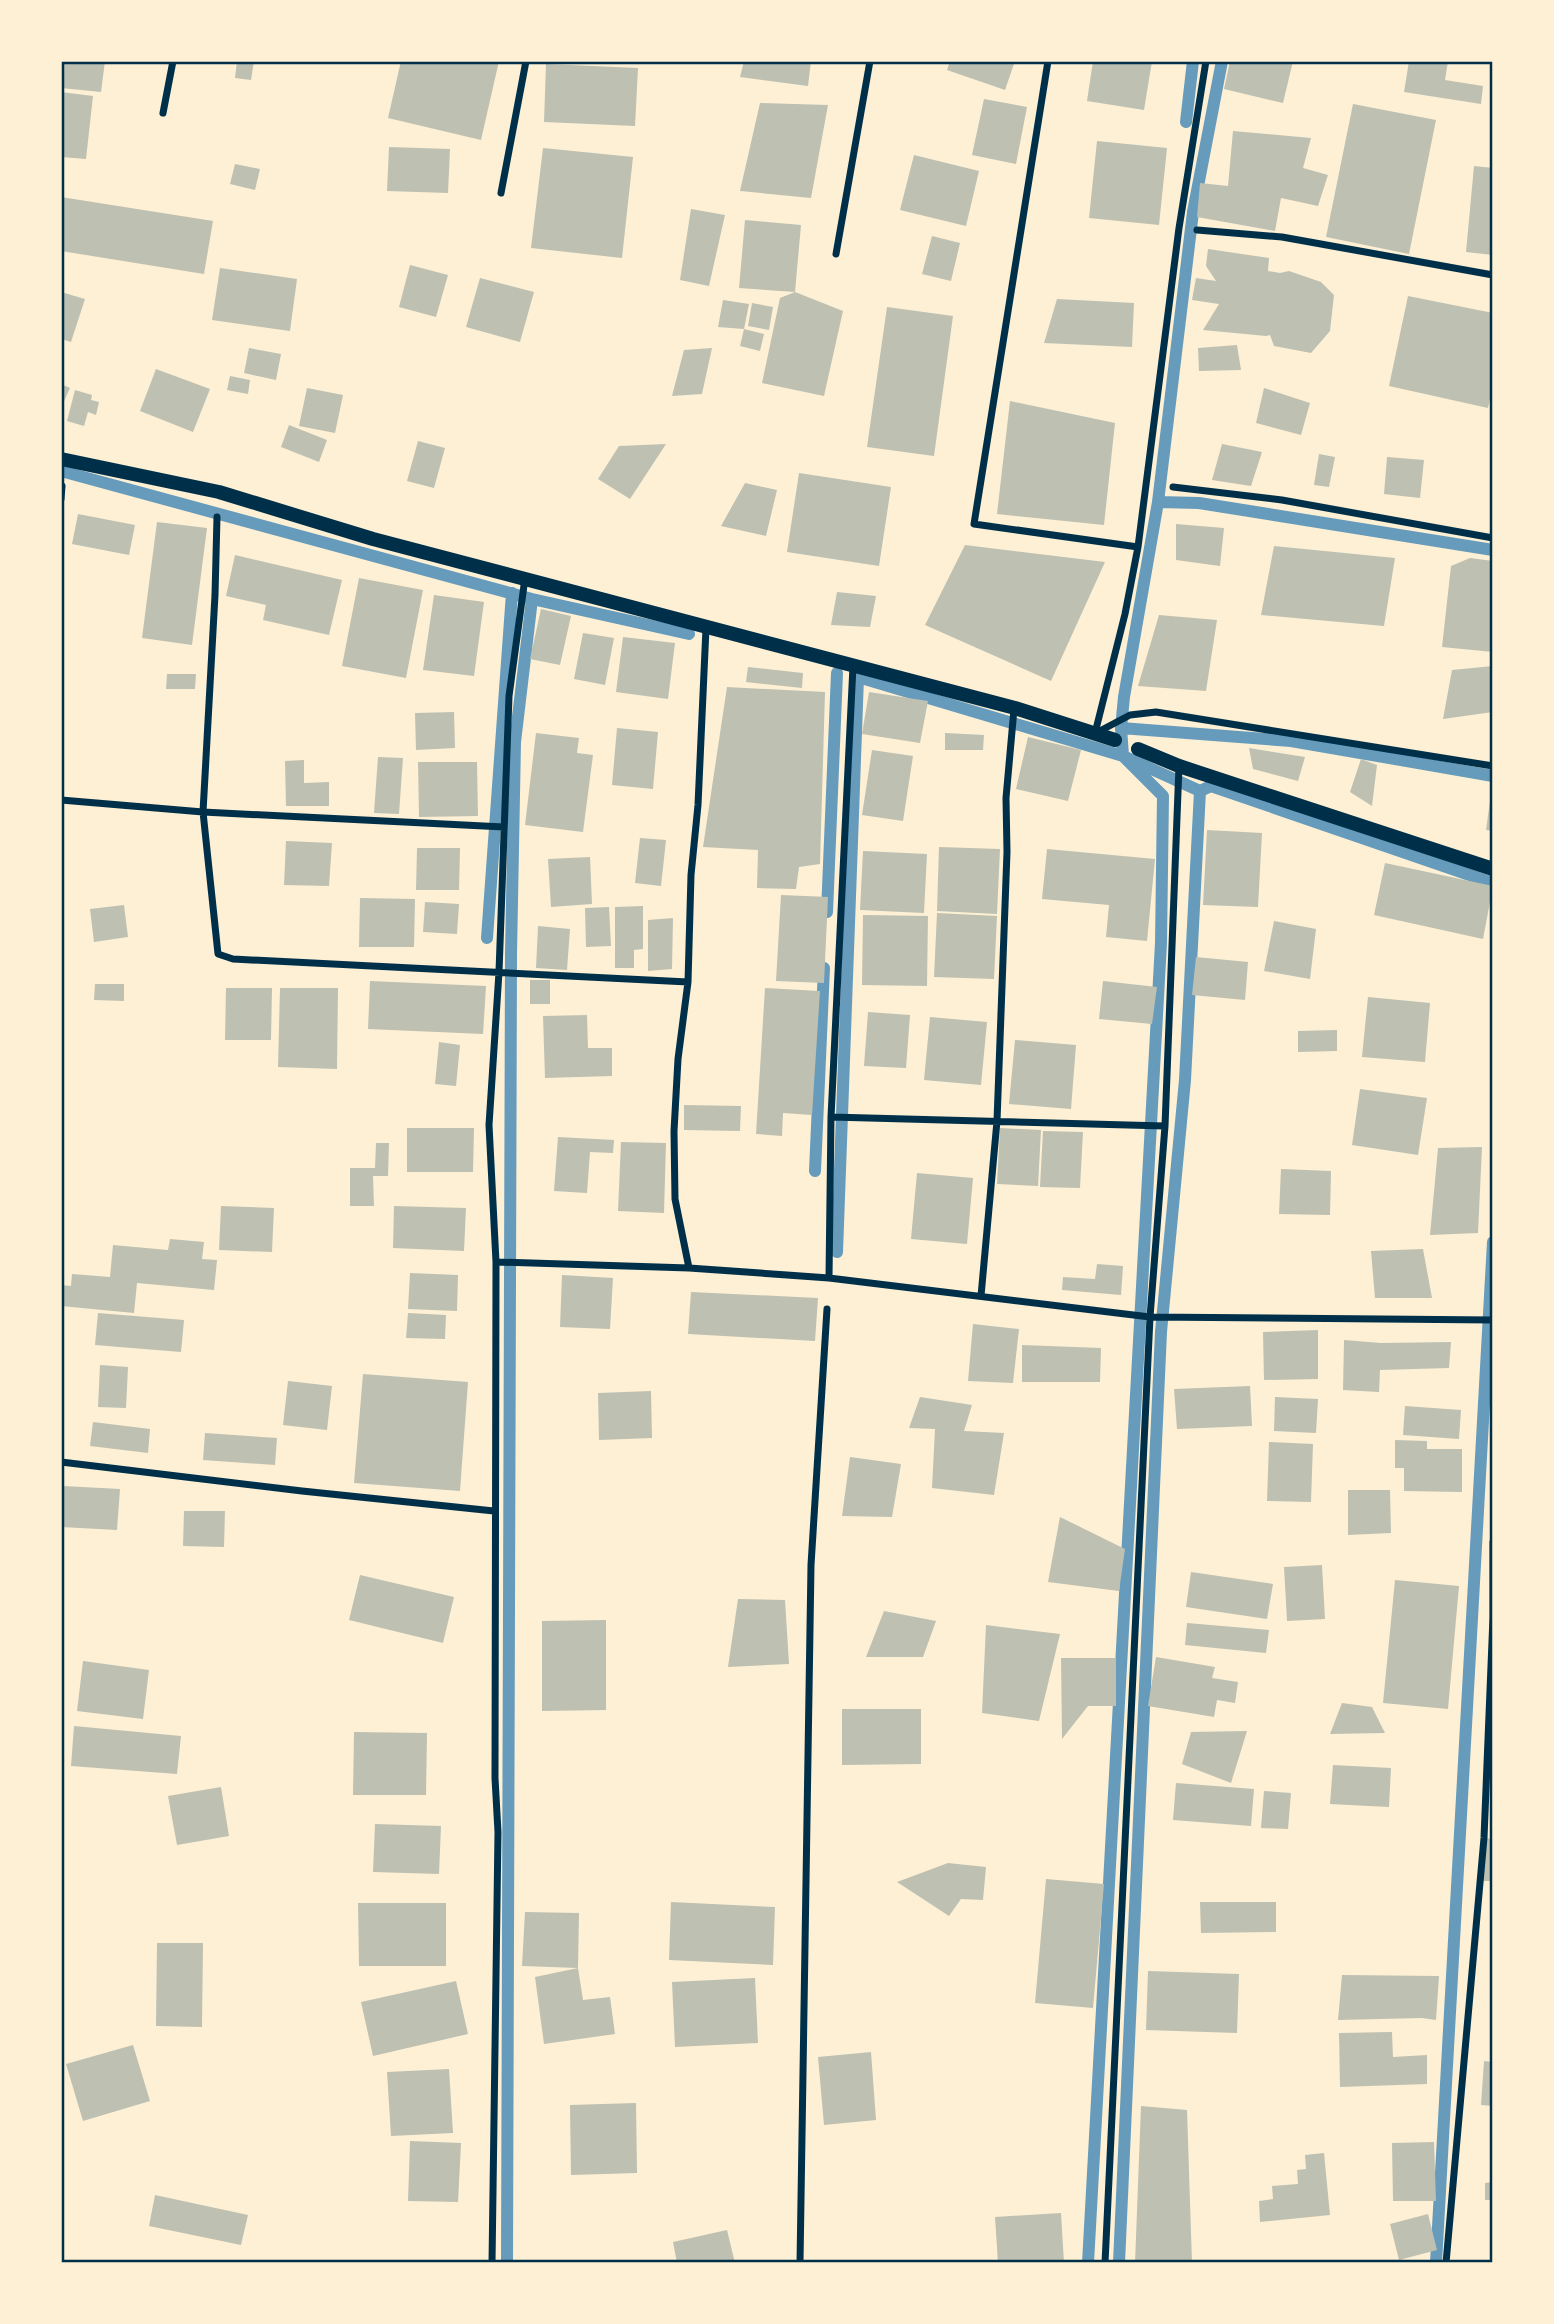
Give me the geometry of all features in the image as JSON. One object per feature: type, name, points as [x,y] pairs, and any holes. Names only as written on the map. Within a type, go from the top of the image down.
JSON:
[{"type":"main road","points":[[61,459],[219,492],[373,539],[1014,708],[1115,740]]},
{"type":"main road","points":[[1138,749],[1179,766],[1493,869]]},
{"type":"street","points":[[163,113],[173,61]]},
{"type":"street","points":[[501,193],[526,61]]},
{"type":"street","points":[[835,254],[870,61]]},
{"type":"street","points":[[1048,61],[974,524],[1138,547]]},
{"type":"street","points":[[1095,733],[1125,614],[1138,547],[1179,228],[1206,61]]},
{"type":"street","points":[[1197,230],[1282,237],[1493,275]]},
{"type":"street","points":[[61,499],[62,486]]},
{"type":"street","points":[[1172,487],[1282,500],[1493,538]]},
{"type":"street","points":[[217,517],[203,812],[218,954],[233,959],[688,982]]},
{"type":"street","points":[[492,2263],[498,1832],[495,1778],[494,1511],[496,1262],[489,1125],[499,972],[509,696],[525,578]]},
{"type":"street","points":[[689,1268],[675,1199],[674,1130],[678,1059],[688,982],[691,875],[706,628]]},
{"type":"street","points":[[829,1279],[831,1117],[853,665]]},
{"type":"street","points":[[981,1296],[997,1121],[1007,852],[1006,798],[1014,708]]},
{"type":"street","points":[[1095,733],[1130,715],[1156,712],[1493,766]]},
{"type":"street","points":[[1105,2263],[1150,1317],[1165,1126],[1179,766]]},
{"type":"street","points":[[61,800],[203,812],[504,827]]},
{"type":"street","points":[[831,1117],[1165,1126]]},
{"type":"street","points":[[496,1262],[689,1268],[829,1279],[1150,1317],[1493,1320]]},
{"type":"street","points":[[800,2263],[811,1565],[827,1310]]},
{"type":"street","points":[[61,1462],[494,1511]]},
{"type":"street","points":[[1446,2263],[1483,1849],[1493,1617],[1493,1542]]},
{"type":"building","points":[[61,61],[105,61],[101,92],[61,88]]},
{"type":"building","points":[[237,61],[254,61],[251,80],[235,78]]},
{"type":"building","points":[[401,61],[499,61],[481,140],[388,118]]},
{"type":"building","points":[[744,61],[811,61],[808,86],[740,77]]},
{"type":"building","points":[[950,61],[1015,61],[1005,90],[947,70]]},
{"type":"building","points":[[1093,61],[1152,61],[1144,110],[1087,101]]},
{"type":"building","points":[[1230,61],[1293,61],[1283,103],[1224,89]]},
{"type":"building","points":[[1409,61],[1448,61],[1445,80],[1483,86],[1481,104],[1404,92]]},
{"type":"building","points":[[546,64],[638,68],[635,126],[544,122]]},
{"type":"building","points":[[61,92],[93,96],[86,159],[61,157]]},
{"type":"building","points":[[984,99],[1027,107],[1016,164],[972,155]]},
{"type":"building","points":[[760,103],[828,105],[811,198],[740,191]]},
{"type":"building","points":[[1353,104],[1436,120],[1409,254],[1326,237]]},
{"type":"building","points":[[1233,131],[1311,138],[1303,168],[1328,175],[1318,206],[1281,198],[1275,231],[1197,217],[1200,183],[1228,186]]},
{"type":"building","points":[[1097,141],[1167,148],[1159,225],[1089,218]]},
{"type":"building","points":[[389,147],[450,149],[448,193],[387,191]]},
{"type":"building","points":[[543,148],[633,157],[622,258],[531,248]]},
{"type":"building","points":[[914,155],[979,171],[966,226],[900,210]]},
{"type":"building","points":[[235,164],[260,169],[255,190],[230,184]]},
{"type":"building","points":[[1474,166],[1493,168],[1493,255],[1466,252]]},
{"type":"building","points":[[61,197],[213,221],[204,274],[61,251]]},
{"type":"building","points":[[691,209],[725,215],[709,286],[680,280]]},
{"type":"building","points":[[745,220],[801,225],[795,292],[739,288]]},
{"type":"building","points":[[932,236],[960,243],[951,281],[922,274]]},
{"type":"building","points":[[1208,249],[1269,258],[1268,271],[1289,271],[1321,282],[1334,295],[1330,331],[1311,353],[1274,346],[1270,335],[1203,330],[1219,304],[1192,300],[1196,278],[1216,281],[1206,266]]},
{"type":"building","points":[[410,265],[448,275],[436,317],[399,307]]},
{"type":"building","points":[[220,268],[297,279],[290,331],[212,320]]},
{"type":"building","points":[[480,278],[534,292],[520,342],[466,327]]},
{"type":"building","points":[[61,292],[85,299],[71,342],[61,339]]},
{"type":"building","points":[[795,292],[843,311],[824,396],[762,383],[780,298]]},
{"type":"building","points":[[1408,296],[1493,313],[1493,385],[1488,408],[1389,386]]},
{"type":"building","points":[[1057,299],[1134,303],[1132,347],[1044,343]]},
{"type":"building","points":[[723,300],[749,304],[744,329],[718,327]]},
{"type":"building","points":[[752,303],[773,307],[769,330],[748,326]]},
{"type":"building","points":[[887,307],[953,316],[934,456],[867,447]]},
{"type":"building","points":[[744,329],[764,334],[760,351],[740,346]]},
{"type":"building","points":[[1237,345],[1241,370],[1199,371],[1198,348]]},
{"type":"building","points":[[249,348],[281,354],[276,380],[244,373]]},
{"type":"building","points":[[712,348],[702,394],[672,396],[684,350]]},
{"type":"building","points":[[156,369],[210,389],[193,432],[140,411]]},
{"type":"building","points":[[230,376],[250,380],[248,394],[227,390]]},
{"type":"building","points":[[61,384],[70,388],[61,408]]},
{"type":"building","points":[[307,388],[343,395],[335,433],[299,426]]},
{"type":"building","points":[[1264,388],[1310,403],[1301,435],[1256,423]]},
{"type":"building","points":[[75,390],[92,395],[91,400],[99,402],[96,415],[88,412],[84,426],[67,421]]},
{"type":"building","points":[[1010,401],[1115,423],[1104,525],[997,514]]},
{"type":"building","points":[[289,425],[327,440],[319,462],[281,447]]},
{"type":"building","points":[[418,441],[445,448],[434,488],[407,481]]},
{"type":"building","points":[[666,444],[630,499],[598,479],[619,446]]},
{"type":"building","points":[[1222,444],[1262,452],[1251,486],[1212,480]]},
{"type":"building","points":[[1319,454],[1335,457],[1329,487],[1314,485]]},
{"type":"building","points":[[1387,457],[1424,460],[1420,498],[1384,494]]},
{"type":"building","points":[[799,473],[891,487],[879,566],[787,552]]},
{"type":"building","points":[[745,483],[777,490],[766,536],[721,526]]},
{"type":"building","points":[[78,514],[135,525],[129,555],[72,544]]},
{"type":"building","points":[[157,522],[207,528],[192,645],[142,638]]},
{"type":"building","points":[[1176,524],[1224,528],[1220,566],[1176,560]]},
{"type":"building","points":[[965,545],[1105,562],[1051,681],[925,625]]},
{"type":"building","points":[[1274,546],[1395,558],[1384,626],[1261,615]]},
{"type":"building","points":[[235,555],[342,580],[329,635],[263,620],[266,605],[226,596]]},
{"type":"building","points":[[1470,558],[1493,561],[1493,652],[1442,647],[1451,566]]},
{"type":"building","points":[[359,578],[423,590],[406,678],[342,666]]},
{"type":"building","points":[[837,592],[876,596],[870,627],[831,625]]},
{"type":"building","points":[[434,595],[484,602],[474,676],[423,670]]},
{"type":"building","points":[[541,609],[571,616],[560,665],[530,659]]},
{"type":"building","points":[[1159,615],[1217,620],[1206,691],[1138,686]]},
{"type":"building","points":[[583,633],[614,638],[605,685],[574,679]]},
{"type":"building","points":[[623,637],[675,643],[668,699],[616,692]]},
{"type":"building","points":[[1493,666],[1493,712],[1443,719],[1452,670]]},
{"type":"building","points":[[748,667],[803,673],[802,688],[746,682]]},
{"type":"building","points":[[167,674],[196,674],[195,689],[166,689]]},
{"type":"building","points":[[727,687],[825,692],[820,864],[799,867],[796,889],[757,888],[758,850],[703,847]]},
{"type":"building","points":[[869,692],[928,701],[920,743],[862,734]]},
{"type":"building","points":[[454,712],[455,748],[416,750],[415,713]]},
{"type":"building","points":[[617,728],[658,732],[653,789],[612,785]]},
{"type":"building","points":[[536,733],[579,738],[577,753],[593,755],[583,832],[525,825]]},
{"type":"building","points":[[945,733],[984,735],[983,750],[945,750]]},
{"type":"building","points":[[1028,737],[1081,750],[1068,801],[1016,789]]},
{"type":"building","points":[[1249,748],[1305,757],[1298,781],[1253,769]]},
{"type":"building","points":[[872,750],[913,756],[903,821],[862,815]]},
{"type":"building","points":[[378,757],[403,758],[399,814],[374,813]]},
{"type":"building","points":[[1361,759],[1377,765],[1372,806],[1350,792]]},
{"type":"building","points":[[304,760],[304,783],[329,782],[329,806],[286,806],[285,761]]},
{"type":"building","points":[[418,762],[477,762],[478,816],[419,817]]},
{"type":"building","points":[[1493,794],[1493,831],[1486,830]]},
{"type":"building","points":[[1207,830],[1262,833],[1258,907],[1203,905]]},
{"type":"building","points":[[640,838],[666,840],[661,886],[635,883]]},
{"type":"building","points":[[286,841],[332,843],[329,886],[284,885]]},
{"type":"building","points":[[939,847],[1000,849],[997,914],[937,911]]},
{"type":"building","points":[[417,848],[460,848],[459,890],[416,890]]},
{"type":"building","points":[[1047,849],[1155,859],[1147,941],[1106,937],[1109,905],[1042,899]]},
{"type":"building","points":[[863,851],[927,854],[924,913],[860,910]]},
{"type":"building","points":[[590,857],[592,904],[551,907],[548,859]]},
{"type":"building","points":[[1385,863],[1493,886],[1483,939],[1374,915]]},
{"type":"building","points":[[781,895],[828,897],[824,983],[776,981]]},
{"type":"building","points":[[360,898],[415,899],[414,947],[359,947]]},
{"type":"building","points":[[425,902],[459,904],[457,934],[423,932]]},
{"type":"building","points":[[124,905],[128,937],[94,942],[90,909]]},
{"type":"building","points":[[643,906],[643,949],[634,950],[634,968],[615,968],[615,907]]},
{"type":"building","points":[[609,907],[611,946],[586,947],[585,908]]},
{"type":"building","points":[[937,913],[997,916],[994,979],[934,977]]},
{"type":"building","points":[[863,915],[928,916],[927,986],[862,985]]},
{"type":"building","points":[[673,918],[672,969],[648,971],[648,920]]},
{"type":"building","points":[[1274,921],[1316,929],[1310,979],[1264,971]]},
{"type":"building","points":[[538,926],[570,929],[567,970],[536,968]]},
{"type":"building","points":[[1196,957],[1248,962],[1245,1000],[1192,995]]},
{"type":"building","points":[[530,980],[550,980],[550,1004],[530,1004]]},
{"type":"building","points":[[370,981],[486,986],[483,1034],[368,1029]]},
{"type":"building","points":[[1103,981],[1157,987],[1152,1024],[1099,1019]]},
{"type":"building","points":[[95,984],[124,984],[124,1001],[94,1000]]},
{"type":"building","points":[[226,988],[272,988],[271,1040],[225,1040]]},
{"type":"building","points":[[280,988],[338,988],[337,1069],[278,1067]]},
{"type":"building","points":[[765,988],[820,991],[812,1115],[783,1113],[782,1136],[756,1134]]},
{"type":"building","points":[[1368,997],[1430,1003],[1425,1062],[1362,1057]]},
{"type":"building","points":[[868,1012],[910,1015],[906,1068],[864,1066]]},
{"type":"building","points":[[587,1015],[588,1048],[612,1048],[612,1076],[545,1078],[543,1016]]},
{"type":"building","points":[[930,1017],[987,1022],[981,1085],[924,1080]]},
{"type":"building","points":[[1337,1030],[1337,1051],[1298,1052],[1298,1031]]},
{"type":"building","points":[[1015,1040],[1076,1045],[1071,1109],[1009,1104]]},
{"type":"building","points":[[439,1042],[460,1045],[456,1086],[435,1084]]},
{"type":"building","points":[[1360,1089],[1427,1098],[1418,1155],[1352,1145]]},
{"type":"building","points":[[684,1105],[741,1106],[740,1131],[684,1130]]},
{"type":"building","points":[[407,1128],[474,1128],[473,1172],[407,1172]]},
{"type":"building","points":[[1000,1128],[1041,1130],[1038,1186],[997,1184]]},
{"type":"building","points":[[1043,1131],[1083,1132],[1080,1188],[1040,1187]]},
{"type":"building","points":[[558,1137],[614,1140],[613,1153],[590,1152],[587,1193],[554,1191]]},
{"type":"building","points":[[621,1142],[666,1143],[664,1213],[618,1211]]},
{"type":"building","points":[[376,1143],[389,1143],[388,1176],[373,1176],[374,1206],[350,1206],[350,1168],[375,1168]]},
{"type":"building","points":[[1482,1147],[1478,1233],[1430,1235],[1438,1148]]},
{"type":"building","points":[[1281,1169],[1331,1171],[1330,1215],[1279,1214]]},
{"type":"building","points":[[917,1173],[973,1178],[967,1244],[911,1239]]},
{"type":"building","points":[[221,1206],[274,1208],[272,1252],[219,1250]]},
{"type":"building","points":[[394,1206],[466,1208],[464,1251],[393,1248]]},
{"type":"building","points":[[170,1239],[204,1242],[202,1259],[217,1260],[214,1290],[137,1283],[134,1313],[61,1306],[61,1285],[71,1286],[72,1274],[110,1277],[113,1245],[168,1250]]},
{"type":"building","points":[[1423,1249],[1432,1298],[1375,1298],[1371,1251]]},
{"type":"building","points":[[1097,1264],[1123,1266],[1121,1295],[1062,1290],[1063,1277],[1095,1279]]},
{"type":"building","points":[[410,1273],[458,1275],[457,1311],[408,1309]]},
{"type":"building","points":[[562,1275],[613,1278],[610,1329],[560,1327]]},
{"type":"building","points":[[691,1292],[818,1298],[815,1341],[688,1334]]},
{"type":"building","points":[[98,1313],[184,1320],[181,1352],[95,1345]]},
{"type":"building","points":[[408,1313],[446,1315],[445,1339],[406,1338]]},
{"type":"building","points":[[973,1324],[1019,1329],[1013,1383],[968,1381]]},
{"type":"building","points":[[1318,1330],[1318,1379],[1264,1380],[1263,1332]]},
{"type":"building","points":[[1344,1340],[1381,1343],[1451,1342],[1449,1368],[1380,1370],[1379,1392],[1343,1390]]},
{"type":"building","points":[[1022,1345],[1101,1348],[1100,1382],[1022,1382]]},
{"type":"building","points":[[100,1365],[128,1367],[126,1408],[98,1407]]},
{"type":"building","points":[[363,1374],[468,1382],[460,1491],[354,1483]]},
{"type":"building","points":[[288,1381],[332,1386],[327,1430],[283,1425]]},
{"type":"building","points":[[1250,1386],[1252,1426],[1177,1429],[1174,1389]]},
{"type":"building","points":[[651,1391],[652,1438],[599,1440],[598,1393]]},
{"type":"building","points":[[920,1397],[972,1405],[964,1431],[1004,1433],[994,1495],[932,1488],[935,1429],[909,1428]]},
{"type":"building","points":[[1275,1397],[1318,1399],[1316,1433],[1274,1431]]},
{"type":"building","points":[[1405,1406],[1461,1410],[1459,1439],[1403,1435]]},
{"type":"building","points":[[93,1422],[150,1429],[148,1453],[90,1446]]},
{"type":"building","points":[[205,1433],[277,1438],[275,1465],[203,1460]]},
{"type":"building","points":[[1395,1440],[1427,1441],[1427,1449],[1462,1449],[1462,1492],[1404,1491],[1404,1468],[1395,1468]]},
{"type":"building","points":[[1269,1442],[1313,1444],[1311,1502],[1267,1501]]},
{"type":"building","points":[[850,1457],[901,1464],[892,1517],[842,1516]]},
{"type":"building","points":[[63,1486],[120,1489],[117,1530],[61,1527]]},
{"type":"building","points":[[1348,1490],[1390,1490],[1391,1533],[1348,1535]]},
{"type":"building","points":[[184,1511],[225,1511],[224,1547],[183,1546]]},
{"type":"building","points":[[1060,1517],[1125,1549],[1119,1591],[1048,1582]]},
{"type":"building","points":[[1322,1565],[1325,1619],[1287,1621],[1284,1567]]},
{"type":"building","points":[[1191,1572],[1273,1584],[1267,1619],[1186,1607]]},
{"type":"building","points":[[360,1575],[454,1597],[443,1643],[349,1620]]},
{"type":"building","points":[[1395,1580],[1459,1586],[1448,1709],[1383,1703]]},
{"type":"building","points":[[738,1599],[785,1600],[789,1664],[728,1667]]},
{"type":"building","points":[[884,1611],[936,1621],[923,1657],[866,1657]]},
{"type":"building","points":[[606,1620],[606,1710],[542,1711],[542,1621]]},
{"type":"building","points":[[1187,1623],[1269,1630],[1266,1653],[1185,1645]]},
{"type":"building","points":[[986,1625],[1060,1634],[1039,1721],[982,1713]]},
{"type":"building","points":[[1156,1657],[1215,1667],[1212,1678],[1238,1682],[1235,1703],[1217,1700],[1214,1717],[1148,1706]]},
{"type":"building","points":[[1061,1658],[1116,1658],[1116,1706],[1088,1706],[1062,1739]]},
{"type":"building","points":[[83,1661],[149,1670],[143,1719],[77,1711]]},
{"type":"building","points":[[1342,1703],[1372,1707],[1385,1733],[1330,1734]]},
{"type":"building","points":[[842,1709],[921,1709],[921,1764],[842,1765]]},
{"type":"building","points":[[74,1726],[181,1736],[177,1774],[71,1766]]},
{"type":"building","points":[[1247,1731],[1231,1783],[1182,1764],[1191,1732]]},
{"type":"building","points":[[354,1732],[427,1733],[426,1795],[353,1795]]},
{"type":"building","points":[[1333,1765],[1391,1768],[1389,1807],[1330,1804]]},
{"type":"building","points":[[1176,1783],[1254,1789],[1251,1826],[1173,1820]]},
{"type":"building","points":[[221,1787],[229,1836],[177,1845],[168,1796]]},
{"type":"building","points":[[1264,1791],[1291,1793],[1288,1829],[1261,1828]]},
{"type":"building","points":[[375,1824],[441,1826],[439,1874],[373,1872]]},
{"type":"building","points":[[1484,1838],[1493,1839],[1493,1881],[1481,1881]]},
{"type":"building","points":[[948,1863],[986,1867],[983,1900],[961,1899],[949,1916],[897,1882]]},
{"type":"building","points":[[1046,1879],[1104,1884],[1093,2008],[1035,2003]]},
{"type":"building","points":[[671,1902],[775,1907],[773,1965],[669,1960]]},
{"type":"building","points":[[1200,1902],[1276,1902],[1276,1932],[1201,1933]]},
{"type":"building","points":[[358,1903],[446,1903],[446,1966],[359,1966]]},
{"type":"building","points":[[525,1912],[579,1913],[578,1968],[522,1966]]},
{"type":"building","points":[[157,1943],[203,1943],[202,2027],[156,2026]]},
{"type":"building","points":[[578,1968],[583,2000],[610,1997],[615,2034],[544,2044],[535,1977]]},
{"type":"building","points":[[1148,1971],[1239,1974],[1237,2033],[1146,2030]]},
{"type":"building","points":[[1342,1975],[1439,1976],[1436,2020],[1338,2020]]},
{"type":"building","points":[[755,1978],[758,2043],[675,2047],[672,1982]]},
{"type":"building","points":[[456,1981],[468,2034],[373,2056],[361,2002]]},
{"type":"building","points":[[1392,2032],[1393,2057],[1427,2055],[1427,2084],[1340,2087],[1339,2033]]},
{"type":"building","points":[[133,2045],[150,2101],[83,2121],[66,2064]]},
{"type":"building","points":[[871,2052],[876,2120],[824,2125],[818,2057]]},
{"type":"building","points":[[1484,2061],[1493,2062],[1493,2106],[1481,2105]]},
{"type":"building","points":[[449,2069],[453,2133],[391,2136],[387,2072]]},
{"type":"building","points":[[636,2103],[637,2173],[571,2175],[570,2105]]},
{"type":"building","points":[[1141,2106],[1187,2110],[1192,2263],[1135,2263]]},
{"type":"building","points":[[410,2141],[461,2143],[458,2202],[408,2201]]},
{"type":"building","points":[[1434,2142],[1436,2201],[1393,2201],[1392,2143]]},
{"type":"building","points":[[1324,2153],[1330,2215],[1260,2222],[1259,2201],[1273,2199],[1272,2186],[1298,2184],[1297,2170],[1306,2169],[1305,2155]]},
{"type":"building","points":[[1493,2182],[1493,2200],[1485,2200],[1485,2183]]},
{"type":"building","points":[[155,2195],[248,2215],[241,2245],[149,2226]]},
{"type":"building","points":[[1061,2213],[1064,2263],[998,2263],[995,2217]]},
{"type":"building","points":[[1428,2214],[1437,2250],[1399,2260],[1390,2224]]},
{"type":"building","points":[[727,2230],[735,2263],[677,2263],[673,2242]]},
{"type":"waterway","points":[[1186,122],[1193,61]]},
{"type":"waterway","points":[[1222,61],[1193,212],[1158,502],[1124,697],[1121,728],[1123,756],[1200,791],[1211,786],[1493,883]]},
{"type":"waterway","points":[[61,471],[532,599]]},
{"type":"waterway","points":[[1158,502],[1199,503],[1493,550]]},
{"type":"waterway","points":[[487,938],[512,593]]},
{"type":"waterway","points":[[507,2263],[511,954],[515,742],[532,599],[689,634]]},
{"type":"waterway","points":[[827,912],[837,673]]},
{"type":"waterway","points":[[837,1252],[858,677],[1123,756],[1163,796],[1161,943],[1088,2263]]},
{"type":"waterway","points":[[1121,728],[1291,741],[1493,776]]},
{"type":"waterway","points":[[1119,2263],[1161,1332],[1185,1080],[1200,791]]},
{"type":"waterway","points":[[815,1171],[824,968]]},
{"type":"waterway","points":[[1436,2263],[1493,1242]]}]
